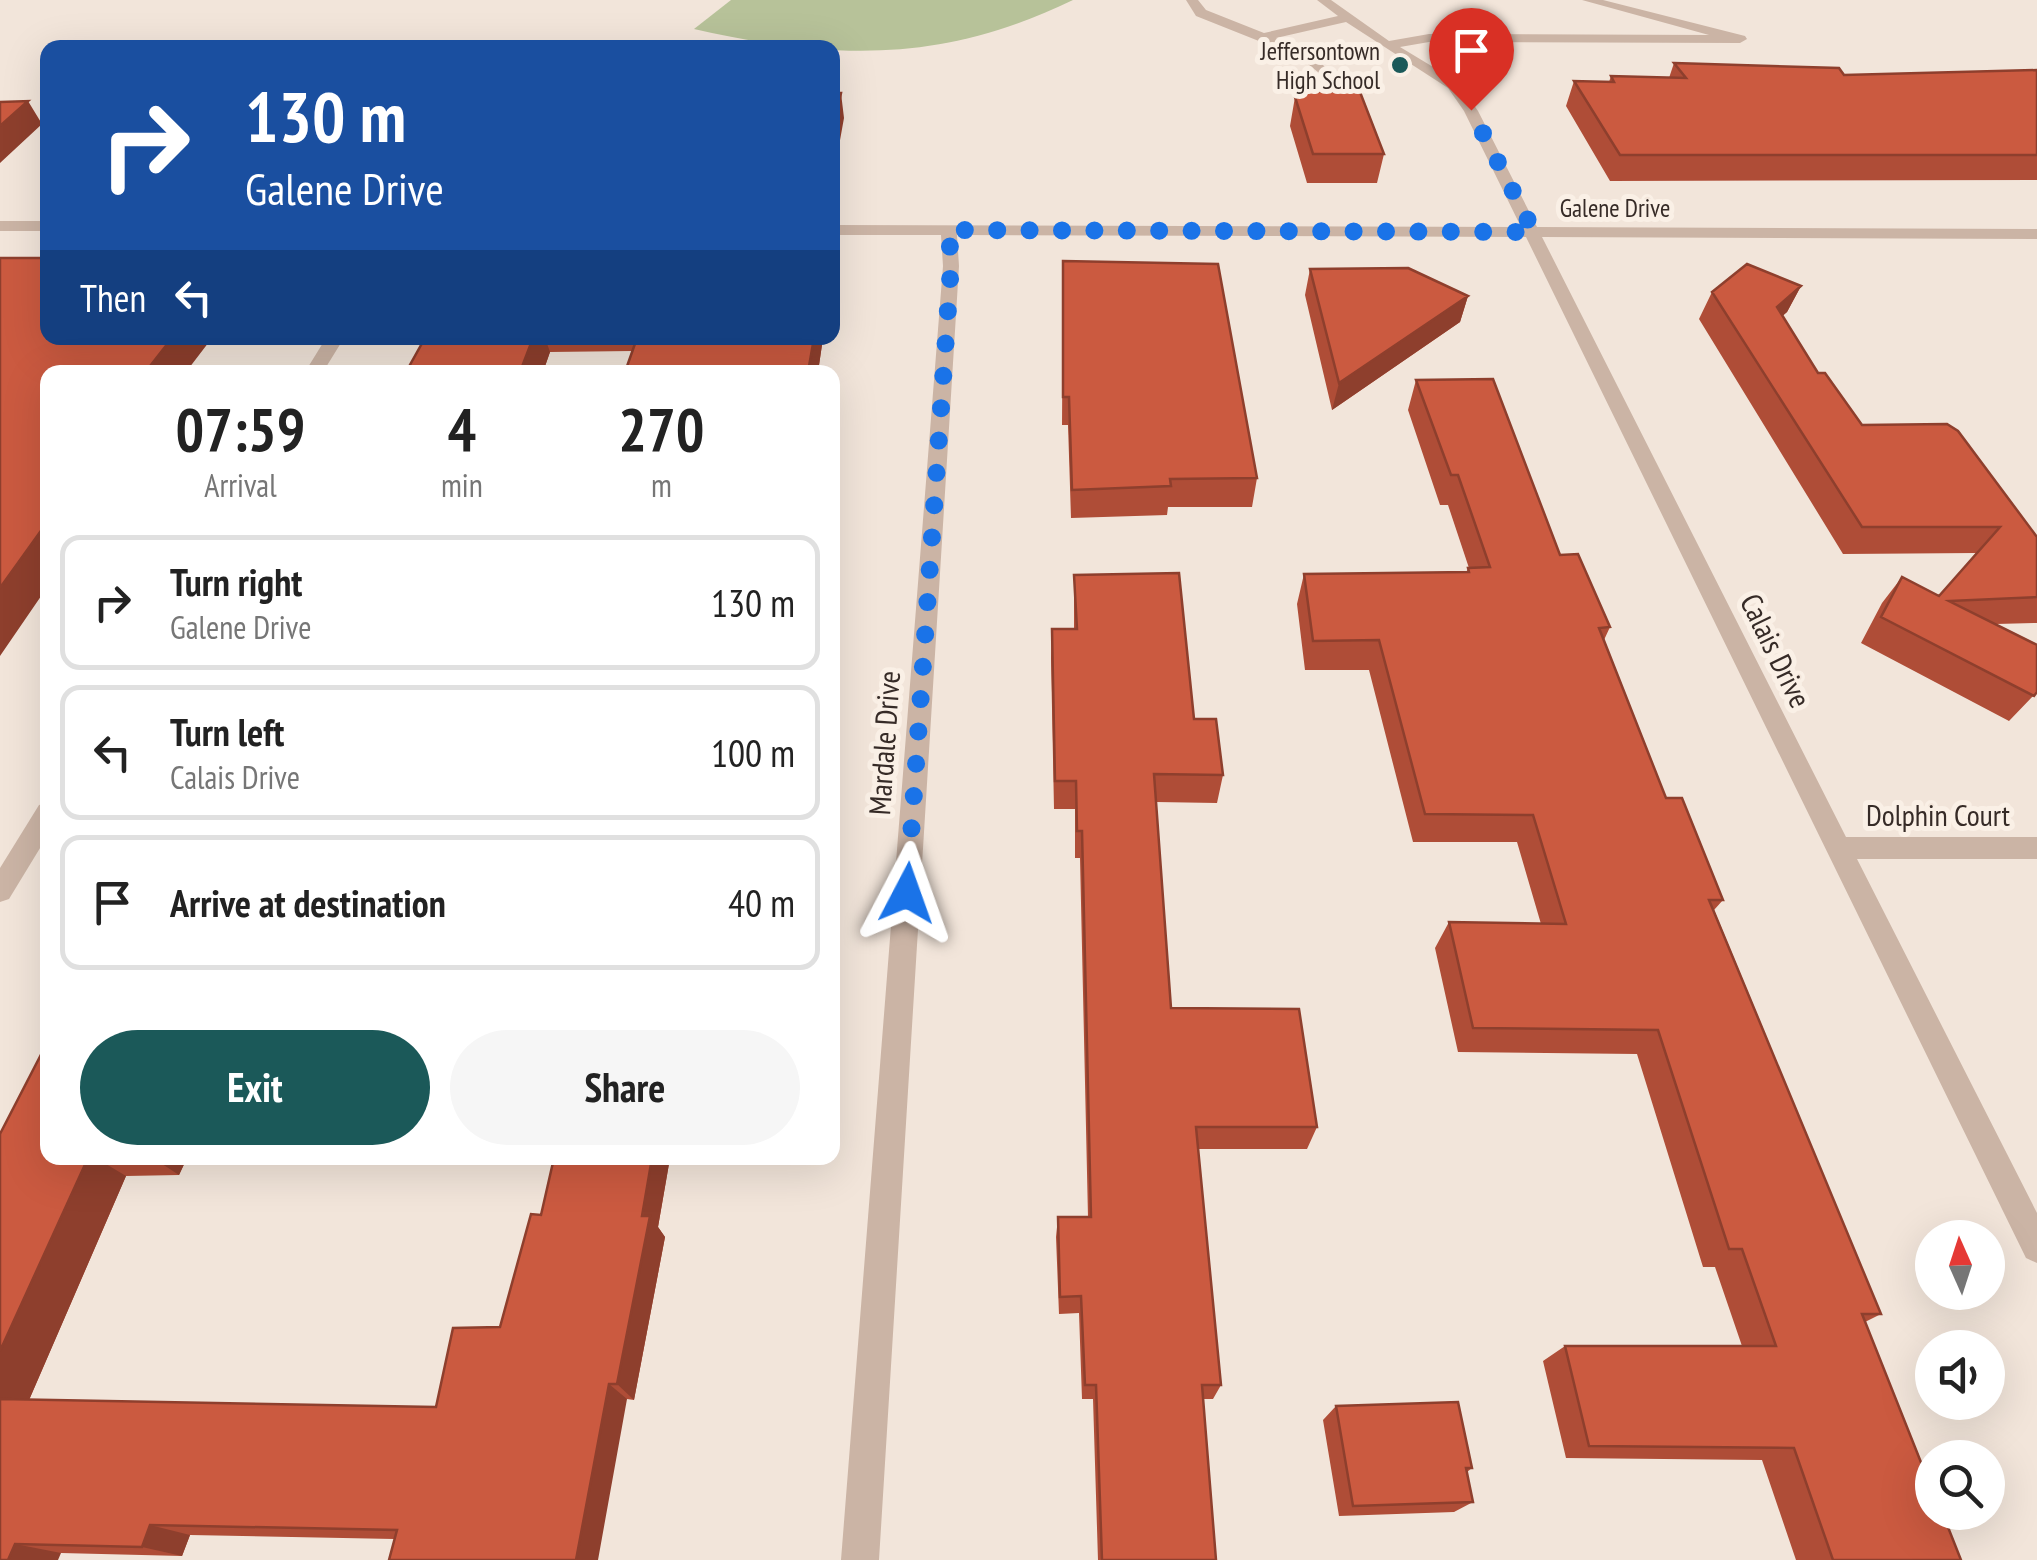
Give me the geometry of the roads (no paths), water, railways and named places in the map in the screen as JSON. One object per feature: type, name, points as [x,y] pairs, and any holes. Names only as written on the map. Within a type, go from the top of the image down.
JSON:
[{"type":"street","points":[[1192,0],[1201,13],[1304,54],[1323,72]]},
{"type":"street","points":[[1323,0],[1387,46],[1429,38],[1740,39],[1588,0]]},
{"type":"street","points":[[1265,38],[1348,18]]},
{"type":"street","name":"Calais Drive","points":[[1387,46],[1453,85],[1471,110],[2037,1247]]},
{"type":"street","points":[[0,226],[40,226]]},
{"type":"street","name":"Galene Drive","points":[[840,230],[2037,234]]},
{"type":"street","name":"Mardale Drive","points":[[860,1560],[951,266],[949,230]]},
{"type":"street","points":[[0,891],[40,825]]},
{"type":"street","name":"Dolphin Court","points":[[1838,848],[2037,848]]},
{"type":"place","name":"Jeffersontown High School","points":[[1400,65]]}]
